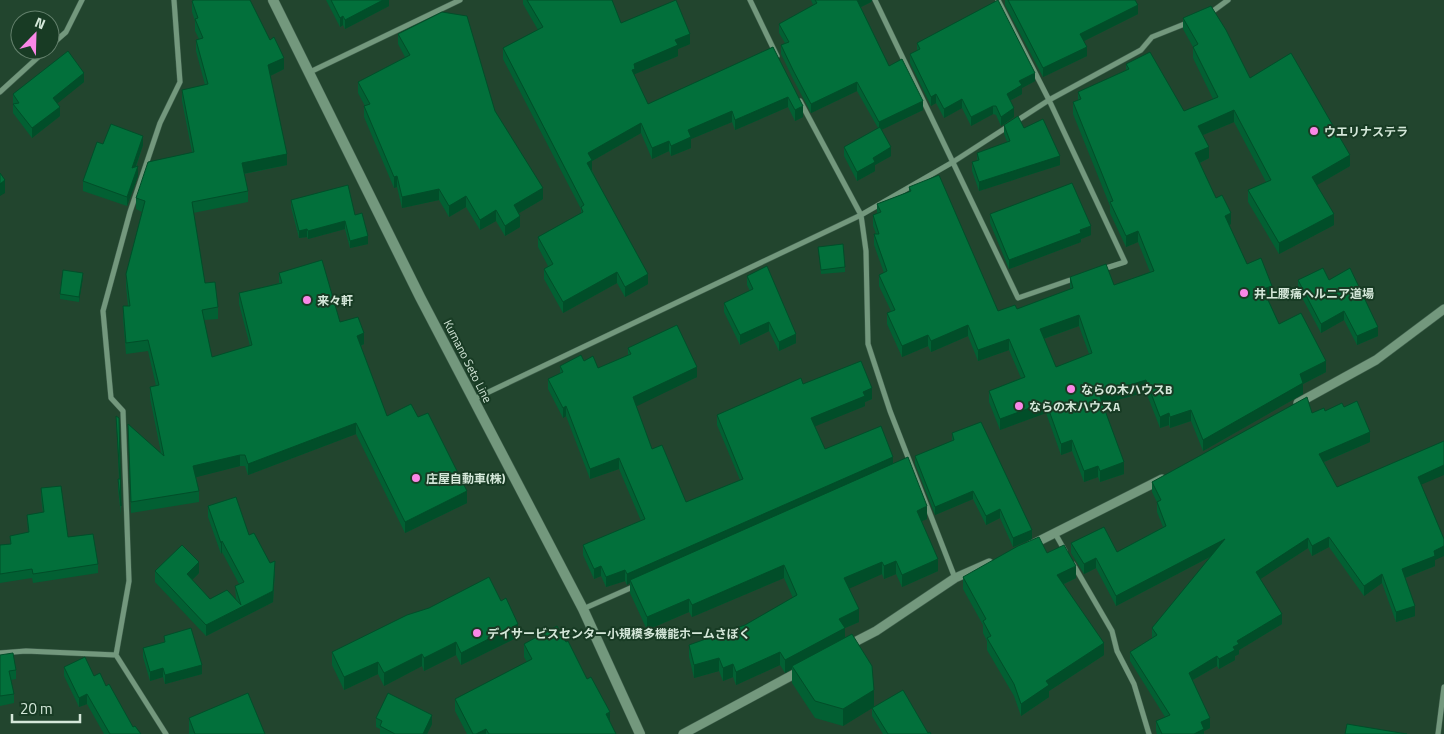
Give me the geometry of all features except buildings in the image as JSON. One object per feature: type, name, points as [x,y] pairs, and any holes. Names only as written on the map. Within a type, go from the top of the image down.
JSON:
[{"type":"main road","name":"Kumano Seto Line","points":[[273,0],[420,297],[583,609],[640,734]]},
{"type":"street","points":[[60,37],[66,32],[82,0]]},
{"type":"street","points":[[166,734],[116,655],[129,580],[124,430],[123,411],[111,398],[103,311],[139,185],[160,123],[180,82],[174,0]]},
{"type":"street","points":[[310,72],[460,0]]},
{"type":"street","points":[[750,0],[780,63]]},
{"type":"street","points":[[874,0],[1018,298],[1080,277]]},
{"type":"street","points":[[998,0],[1049,100],[1125,262],[1098,271]]},
{"type":"street","points":[[1206,15],[1228,0]]},
{"type":"street","points":[[473,399],[861,215],[953,162],[1049,100],[1140,50],[1152,37],[1197,19]]},
{"type":"street","points":[[0,92],[35,60]]},
{"type":"street","points":[[798,97],[861,215],[866,251],[868,344],[890,411],[955,578]]},
{"type":"street","points":[[1285,410],[1376,360],[1444,309]]},
{"type":"street","points":[[902,468],[911,464]]},
{"type":"street","points":[[1019,550],[1056,535],[1168,476]]},
{"type":"street","points":[[1056,535],[1112,632],[1117,651],[1134,684],[1149,734]]},
{"type":"street","points":[[841,650],[876,631],[955,578],[1001,558]]},
{"type":"street","points":[[583,609],[637,585]]},
{"type":"street","points":[[0,653],[26,651],[116,655]]},
{"type":"street","points":[[683,734],[806,668]]},
{"type":"street","points":[[1438,734],[1444,687]]},
{"type":"place","name":"ウエリナステラ","points":[[1314,131]]},
{"type":"place","name":"井上腰痛ヘルニア道場","points":[[1244,293]]},
{"type":"place","name":"来々軒","points":[[307,300]]},
{"type":"place","name":"ならの木ハウスB","points":[[1071,389]]},
{"type":"place","name":"ならの木ハウスA","points":[[1019,406]]},
{"type":"place","name":"庄屋自動車(株)","points":[[416,478]]},
{"type":"place","name":"デイサービスセンター小規模多機能ホームさぼく","points":[[477,633]]}]
